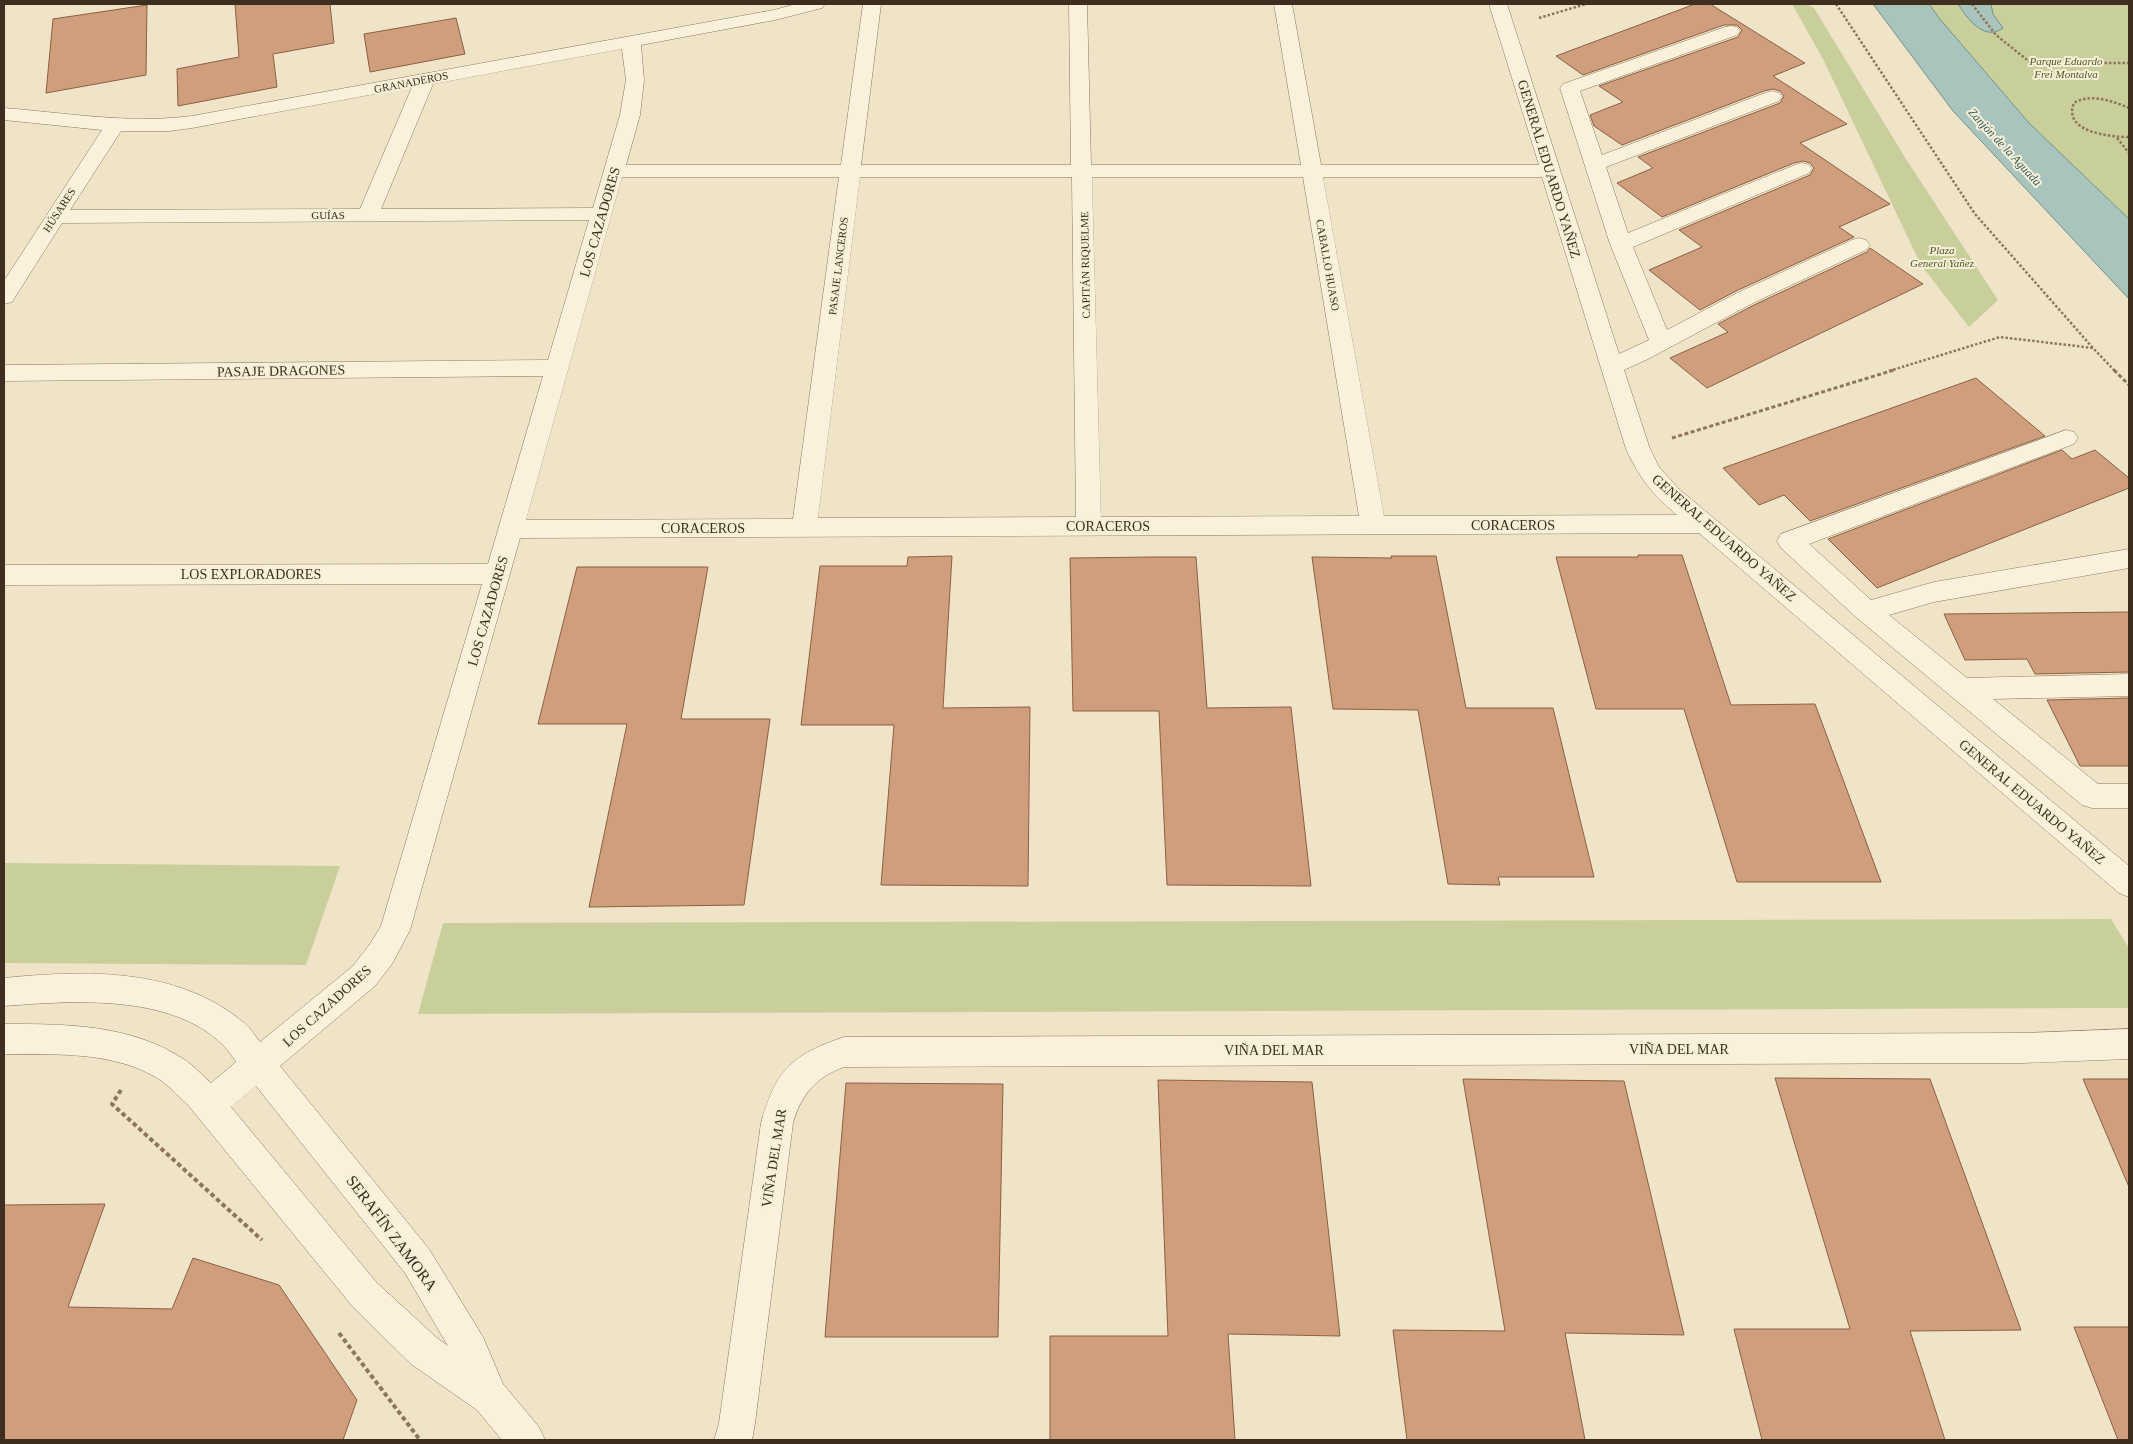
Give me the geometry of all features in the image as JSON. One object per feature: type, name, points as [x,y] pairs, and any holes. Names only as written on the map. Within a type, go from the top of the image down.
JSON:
[{"type":"street","name":"GRANADEROS","points":[[4,114],[115,125],[170,125],[631,42],[775,15],[816,4]]},
{"type":"street","name":"PASAJE LANCEROS","points":[[804,528],[872,4]]},
{"type":"street","name":"CAPITÁN RIQUELME","points":[[1078,4],[1089,526]]},
{"type":"street","name":"CABALLO HUASO","points":[[1283,4],[1374,525]]},
{"type":"street","name":"GENERAL EDUARDO YAÑEZ","points":[[1498,4],[1638,449],[1649,472],[1670,495],[2129,884]]},
{"type":"street","points":[[1661,343],[1621,244],[1570,88],[1731,31]]},
{"type":"street","name":"LOS CAZADORES","points":[[208,1106],[364,976],[381,954],[395,930],[614,171],[634,95],[635,80],[631,42]]},
{"type":"street","points":[[368,215],[425,79]]},
{"type":"street","points":[[1594,164],[1772,97]]},
{"type":"street","name":"HÚSARES","points":[[4,297],[115,125]]},
{"type":"street","points":[[1621,244],[1802,169]]},
{"type":"street","points":[[614,171],[1549,171]]},
{"type":"street","name":"GUÍAS","points":[[54,217],[602,214]]},
{"type":"street","points":[[1612,366],[1661,343],[1745,298],[1859,245]]},
{"type":"street","name":"PASAJE DRAGONES","points":[[4,373],[558,368]]},
{"type":"street","points":[[2066,438],[1790,541],[1866,611],[2092,796],[2129,796]]},
{"type":"street","name":"CORACEROS","points":[[512,529],[1705,524]]},
{"type":"street","points":[[1866,611],[1934,592],[2129,558]]},
{"type":"street","name":"LOS EXPLORADORES","points":[[4,575],[499,574]]},
{"type":"street","points":[[1959,689],[2129,685]]},
{"type":"street","name":"SERAFÍN ZAMORA","points":[[4,992],[100,988],[130,990],[184,1004],[210,1018],[233,1034],[418,1261],[470,1350],[490,1397]]},
{"type":"street","points":[[4,1039],[68,1039],[108,1044],[143,1055],[174,1071],[199,1094],[365,1295],[424,1351],[490,1397],[526,1440]]},
{"type":"street","name":"VIÑA DEL MAR","points":[[732,1440],[737,1423],[777,1123],[782,1103],[792,1084],[807,1069],[824,1058],[844,1052],[2022,1048],[2129,1044]]},
{"type":"path","points":[[1535,19],[1586,4]]},
{"type":"path","points":[[1836,4],[1975,214],[2093,348],[2129,385]]},
{"type":"path","points":[[1972,4],[1996,35],[2030,63],[2129,63]]},
{"type":"path","points":[[2129,108],[2114,102],[2093,98],[2082,99],[2074,103],[2071,109],[2072,115],[2089,130],[2116,138],[2129,137]]},
{"type":"path","points":[[2116,138],[2129,153]]},
{"type":"path","points":[[1664,440],[2000,337],[2093,348]]},
{"type":"path","points":[[143,1055],[112,1104],[264,1242]]},
{"type":"path","points":[[338,1332],[420,1440]]},
{"type":"green space","name":"Plaza General Yañez","points":[[1792,4],[1806,4],[1814,8],[1906,159],[1998,300],[1969,327],[1921,265],[1823,59]]},
{"type":"green space","name":"Parque Eduardo Frei Montalva","points":[[1929,4],[2129,4],[2129,219],[2029,123]]},
{"type":"green space","points":[[4,863],[340,866],[306,965],[4,963]]},
{"type":"green space","points":[[2111,919],[2129,948],[2129,1008],[418,1014],[443,923]]},
{"type":"water","name":"Zanjón de la Aguada","points":[[1873,4],[1929,4],[2029,123],[2129,219],[2129,299],[1953,111]]},
{"type":"water","points":[[1958,4],[1991,4],[1993,14],[2003,28],[1996,32],[1989,32],[1977,27]]},
{"type":"building","points":[[235,4],[330,4],[334,43],[273,54],[277,87],[178,106],[177,69],[239,57]]},
{"type":"building","points":[[1695,4],[1710,4],[1805,63],[1773,76],[1847,124],[1800,143],[1890,204],[1839,227],[1854,237],[1736,291],[1700,310],[1649,270],[1702,247],[1679,230],[1810,175],[1814,168],[1810,163],[1803,161],[1794,163],[1662,217],[1617,183],[1653,168],[1638,157],[1780,103],[1784,96],[1780,91],[1773,89],[1764,91],[1622,145],[1594,126],[1590,115],[1623,102],[1599,86],[1738,37],[1742,30],[1737,25],[1724,25],[1583,75],[1556,56]]},
{"type":"building","points":[[147,5],[146,75],[46,93],[53,19]]},
{"type":"building","points":[[456,18],[465,54],[370,72],[364,34]]},
{"type":"building","points":[[1870,248],[1923,284],[1707,388],[1670,358],[1728,332],[1718,324],[1867,252]]},
{"type":"building","points":[[1976,378],[2045,436],[1810,521],[1784,495],[1759,505],[1723,468]]},
{"type":"building","points":[[2062,450],[2072,459],[2095,450],[2129,478],[2129,488],[1877,588],[1828,539]]},
{"type":"building","points":[[1638,555],[1682,555],[1731,705],[1815,704],[1881,882],[1737,882],[1684,709],[1596,709],[1556,557],[1638,557]]},
{"type":"building","points":[[952,556],[943,708],[1030,707],[1028,886],[881,885],[894,725],[801,725],[820,566],[907,566],[908,557]]},
{"type":"building","points":[[1391,556],[1436,556],[1466,708],[1553,708],[1594,877],[1498,877],[1500,885],[1448,884],[1418,710],[1333,709],[1312,557],[1392,558]]},
{"type":"building","points":[[1196,557],[1207,708],[1291,707],[1311,886],[1167,885],[1159,711],[1073,711],[1070,558]]},
{"type":"building","points":[[577,567],[708,567],[681,719],[770,719],[744,905],[589,907],[627,724],[538,724]]},
{"type":"building","points":[[2129,612],[2129,672],[2035,674],[2027,659],[1965,660],[1944,614]]},
{"type":"building","points":[[2129,698],[2129,766],[2080,766],[2047,700]]},
{"type":"building","points":[[1775,1078],[1930,1079],[2021,1330],[1910,1331],[1945,1440],[1762,1440],[1734,1329],[1850,1329]]},
{"type":"building","points":[[1463,1079],[1624,1081],[1684,1335],[1565,1333],[1585,1440],[1407,1440],[1393,1330],[1505,1331]]},
{"type":"building","points":[[2083,1079],[2129,1079],[2129,1187]]},
{"type":"building","points":[[1158,1080],[1312,1082],[1340,1336],[1228,1334],[1235,1440],[1050,1440],[1050,1336],[1168,1336]]},
{"type":"building","points":[[846,1083],[1003,1084],[998,1337],[825,1337]]},
{"type":"building","points":[[105,1204],[68,1307],[172,1309],[193,1258],[279,1285],[357,1400],[343,1440],[4,1440],[4,1205]]},
{"type":"building","points":[[2074,1327],[2129,1327],[2129,1440],[2118,1440]]}]
